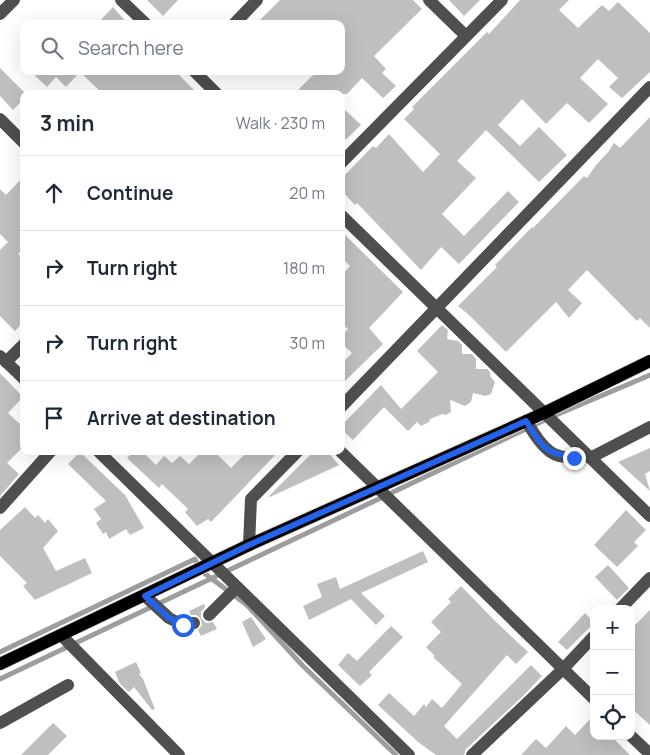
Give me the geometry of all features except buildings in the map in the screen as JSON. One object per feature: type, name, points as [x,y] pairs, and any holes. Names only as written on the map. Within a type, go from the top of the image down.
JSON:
[{"type":"main road","points":[[2,660],[61,635],[213,564],[249,545],[376,487],[544,413],[650,361]]},
{"type":"street","points":[[0,14],[14,0]]},
{"type":"street","points":[[121,0],[142,20]]},
{"type":"street","points":[[238,20],[257,0]]},
{"type":"street","points":[[429,0],[466,36]]},
{"type":"street","points":[[345,159],[502,0]]},
{"type":"street","points":[[198,75],[213,90]]},
{"type":"street","points":[[345,403],[650,87]]},
{"type":"street","points":[[0,119],[20,138]]},
{"type":"street","points":[[345,219],[650,516]]},
{"type":"street","points":[[20,347],[3,359],[20,375]]},
{"type":"street","points":[[526,421],[540,444],[546,449],[574,458],[588,456],[650,427]]},
{"type":"street","points":[[0,508],[47,455]]},
{"type":"street","points":[[102,455],[409,755]]},
{"type":"street","points":[[249,545],[251,499],[294,455]]},
{"type":"street","points":[[344,455],[590,695]]},
{"type":"street","points":[[624,605],[650,578]]},
{"type":"street","points":[[210,615],[237,587]]},
{"type":"street","points":[[145,596],[169,618],[183,625],[194,623]]},
{"type":"street","points":[[61,635],[178,755]]},
{"type":"street","points":[[472,755],[563,669],[590,640]]},
{"type":"street","points":[[0,723],[68,685]]},
{"type":"street","points":[[635,740],[650,754]]},
{"type":"waterway","points":[[0,679],[549,418],[650,375]]},
{"type":"waterway","points":[[0,652],[195,559],[200,570],[247,605],[303,666],[396,755]]},
{"type":"route","points":[[183,625],[169,618],[145,596],[249,545],[526,421],[540,444],[546,449],[574,458]]}]
